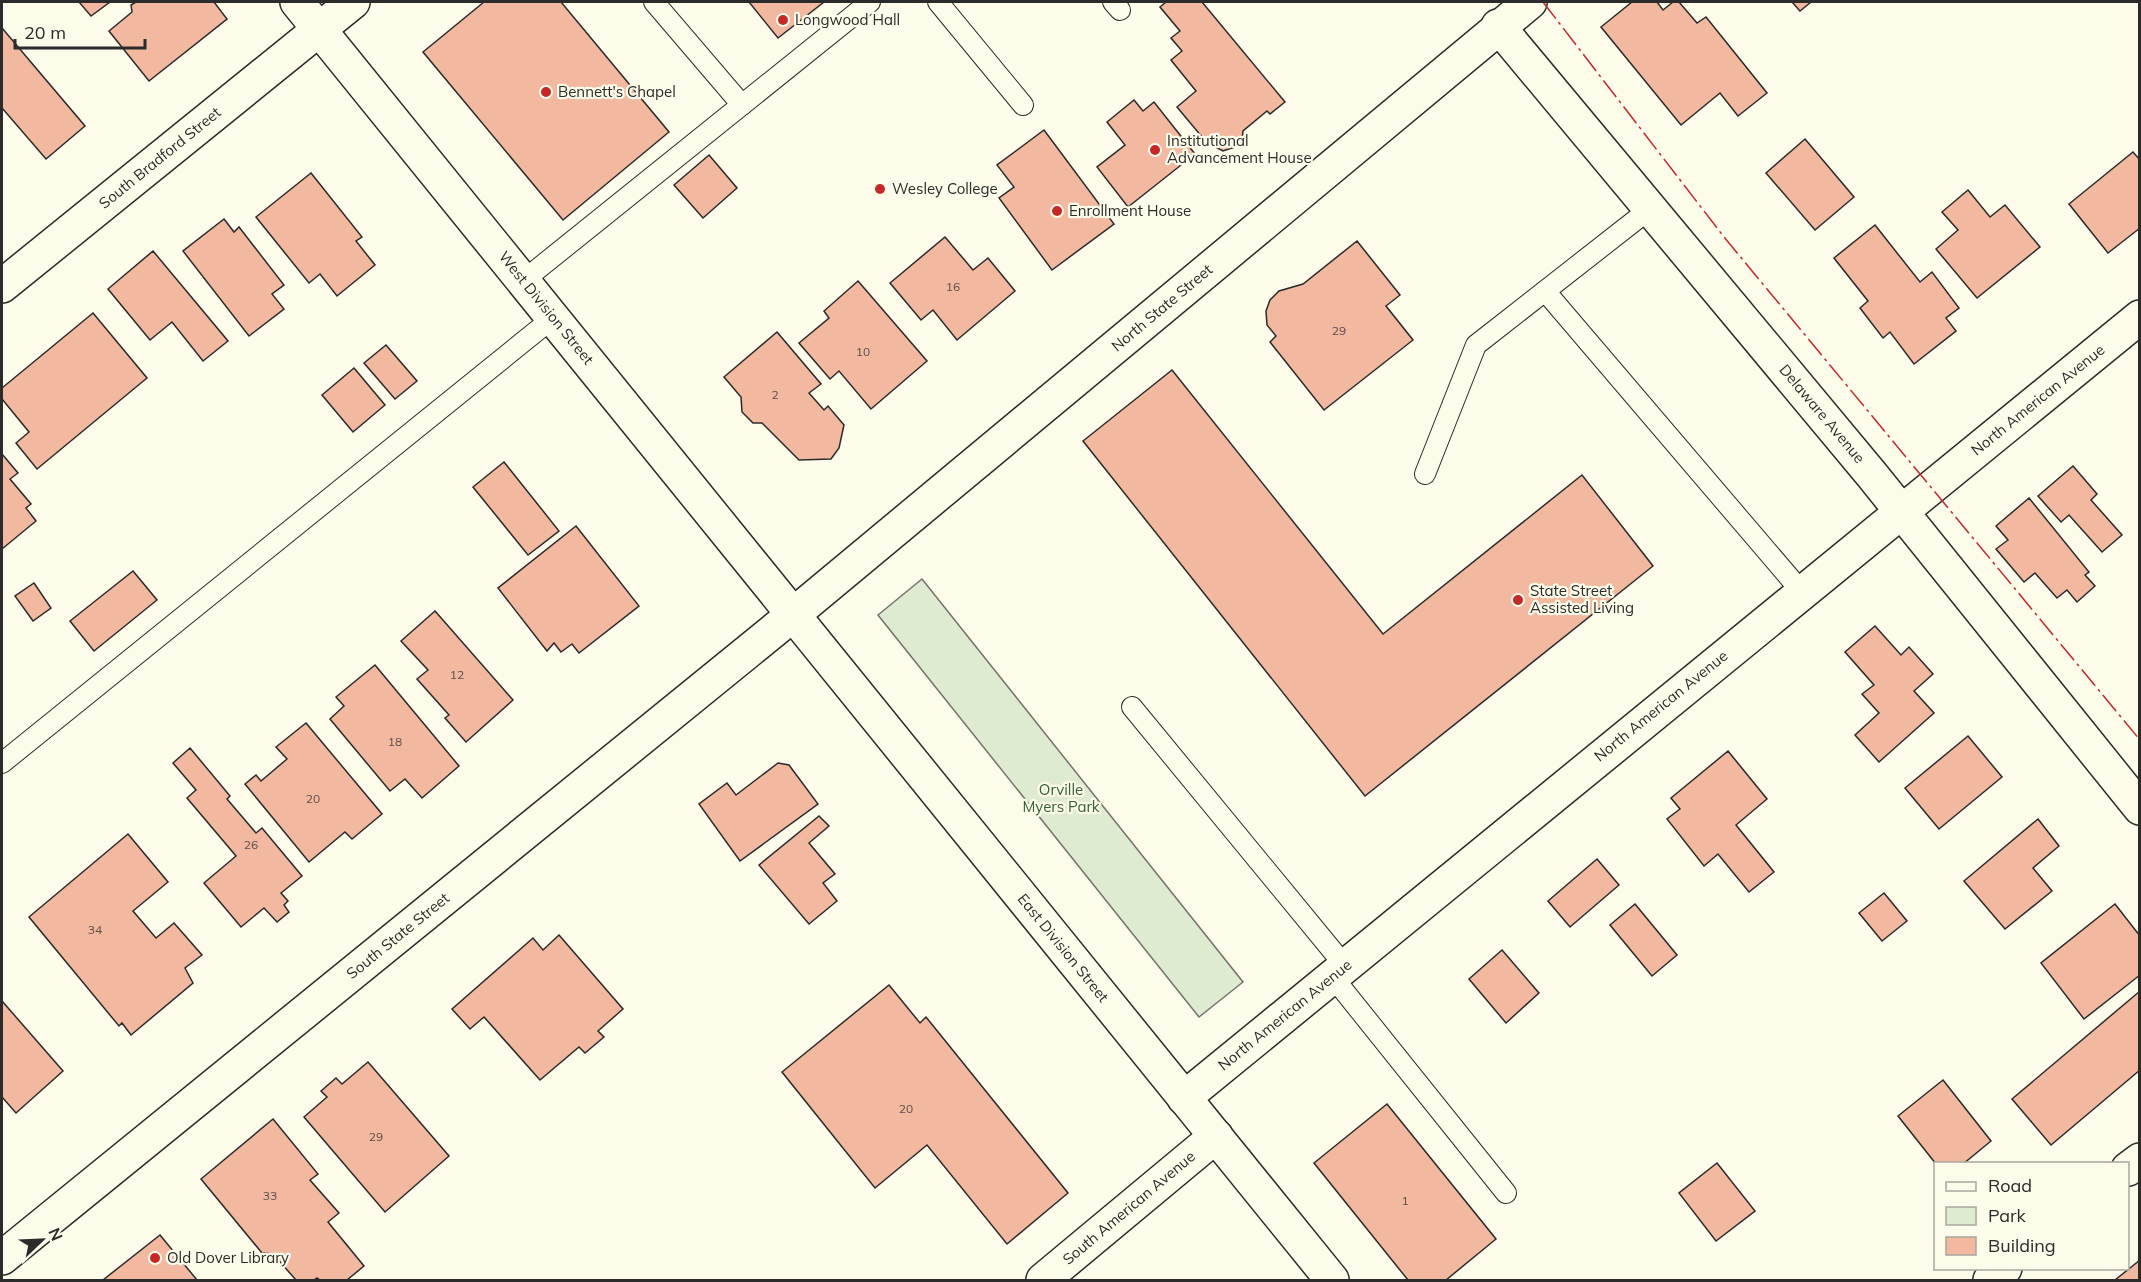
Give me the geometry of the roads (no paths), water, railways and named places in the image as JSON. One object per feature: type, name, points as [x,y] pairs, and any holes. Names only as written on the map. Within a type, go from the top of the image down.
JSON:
[{"type":"main road","name":"West Division Street","points":[[297,2],[794,614]]},
{"type":"main road","name":"South Bradford Street","points":[[2,286],[353,2]]},
{"type":"main road","name":"North State Street","points":[[794,614],[1498,26],[1530,2]]},
{"type":"main road","name":"Delaware Avenue","points":[[1498,26],[1902,511],[2139,808]]},
{"type":"main road","name":"North American Avenue","points":[[1184,1098],[1801,591],[2139,317]]},
{"type":"main road","name":"East Division Street","points":[[794,614],[1332,1281]]},
{"type":"main road","name":"South State Street","points":[[2,1258],[794,614]]},
{"type":"main road","name":"South American Avenue","points":[[1043,1281],[1216,1136]]},
{"type":"main road","points":[[1990,1281],[2004,1270]]},
{"type":"lane","points":[[654,2],[742,105]]},
{"type":"lane","points":[[524,280],[870,2]]},
{"type":"lane","points":[[938,2],[1023,105]]},
{"type":"lane","points":[[1425,474],[1476,345],[1651,208]]},
{"type":"lane","points":[[1545,291],[1801,591]]},
{"type":"lane","points":[[2,763],[554,317]]},
{"type":"lane","points":[[1132,707],[1339,971],[1506,1193]]},
{"type":"place","name":"Longwood Hall","points":[[783,20]]},
{"type":"place","name":"Bennett's Chapel","points":[[546,92]]},
{"type":"place","name":"Institutional Advancement House","points":[[1155,150]]},
{"type":"place","name":"Wesley College","points":[[880,189]]},
{"type":"place","name":"Enrollment House","points":[[1057,211]]},
{"type":"place","name":"State Street Assisted Living","points":[[1518,600]]},
{"type":"place","name":"Old Dover Library","points":[[155,1258]]},
{"type":"park label","name":"Orville Myers Park","points":[[1061,798]]}]
